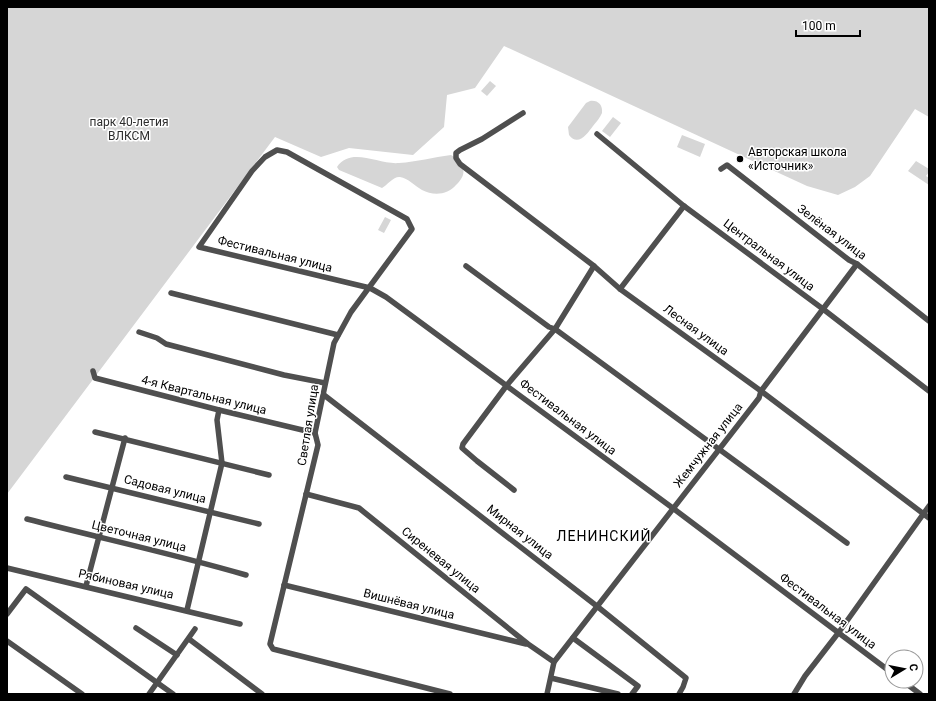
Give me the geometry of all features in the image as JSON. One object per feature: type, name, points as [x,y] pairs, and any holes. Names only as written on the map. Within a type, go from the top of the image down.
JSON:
[{"type":"street","name":"Лесная улица","points":[[523,113],[482,139],[457,152],[456,155],[460,164],[594,266],[620,288],[761,391],[929,518]]},
{"type":"street","name":"Центральная улица","points":[[597,134],[684,206],[823,308],[929,391]]},
{"type":"street","name":"Светлая улица","points":[[199,247],[252,172],[265,157],[277,150],[287,152],[407,219],[412,229],[352,312],[338,335],[331,353],[324,395],[315,433],[318,445],[270,644],[273,649],[450,694]]},
{"type":"street","name":"Зелёная улица","points":[[721,169],[727,165],[929,321]]},
{"type":"street","points":[[620,288],[684,206]]},
{"type":"street","name":"Фестивальная улица","points":[[199,247],[370,288],[386,297],[674,509],[884,667]]},
{"type":"street","name":"Жемчужная улица","points":[[554,662],[759,398],[761,391],[857,264]]},
{"type":"street","points":[[466,266],[549,327],[555,329],[847,543]]},
{"type":"street","points":[[514,490],[477,462],[462,448],[463,444],[507,385],[555,329],[594,266]]},
{"type":"street","points":[[171,293],[338,335]]},
{"type":"street","points":[[139,332],[174,346],[284,375],[326,382]]},
{"type":"street","name":"4-я Квартальная улица","points":[[93,372],[95,378],[315,433]]},
{"type":"street","name":"Мирная улица","points":[[324,395],[598,606],[686,678],[684,687],[678,694]]},
{"type":"street","points":[[187,610],[222,464],[216,420],[219,410]]},
{"type":"street","points":[[95,432],[125,438],[269,475]]},
{"type":"street","points":[[86,586],[125,438]]},
{"type":"street","name":"Садовая улица","points":[[66,477],[259,524]]},
{"type":"street","name":"Сиреневая улица","points":[[306,494],[360,508],[528,644],[554,662]]},
{"type":"street","points":[[794,694],[805,676],[929,506]]},
{"type":"street","name":"Цветочная улица","points":[[27,519],[99,538],[198,561],[246,575]]},
{"type":"street","name":"Рябиновая улица","points":[[7,568],[187,610],[240,624]]},
{"type":"street","name":"Вишнёвая улица","points":[[284,585],[528,644]]},
{"type":"street","points":[[7,614],[26,589],[173,694]]},
{"type":"street","points":[[136,628],[177,655]]},
{"type":"street","points":[[149,694],[195,629]]},
{"type":"street","points":[[189,638],[262,694]]},
{"type":"street","points":[[573,638],[638,686],[632,694]]},
{"type":"street","points":[[7,641],[82,694]]},
{"type":"street","points":[[547,694],[554,662]]},
{"type":"street","points":[[551,678],[618,694]]},
{"type":"green space","name":"парк 40-летия ВЛКСМ","points":[[7,7],[929,7],[929,117],[915,109],[870,176],[855,187],[838,195],[807,186],[504,46],[475,88],[447,95],[444,127],[413,155],[349,148],[321,157],[275,137],[7,494]]},
{"type":"green space","points":[[490,81],[496,86],[487,96],[481,91]]},
{"type":"green space","points":[[595,101],[599,104],[602,108],[602,113],[588,132],[579,140],[576,140],[569,135],[568,127],[586,103]]},
{"type":"green space","points":[[613,117],[621,123],[610,137],[602,131]]},
{"type":"green space","points":[[682,135],[705,144],[700,157],[677,147]]},
{"type":"green space","points":[[451,155],[462,164],[463,176],[453,188],[440,194],[426,192],[406,179],[400,177],[393,179],[382,188],[339,170],[337,167],[343,161],[357,157],[399,163]]},
{"type":"green space","points":[[916,161],[929,169],[926,176],[929,178],[929,185],[908,171]]},
{"type":"green space","points":[[385,217],[391,220],[384,233],[378,230]]},
{"type":"place","name":"Авторская школа «Источник»","points":[[740,159]]},
{"type":"district","name":"ЛЕНИНСКИЙ","points":[[604,536]]}]
